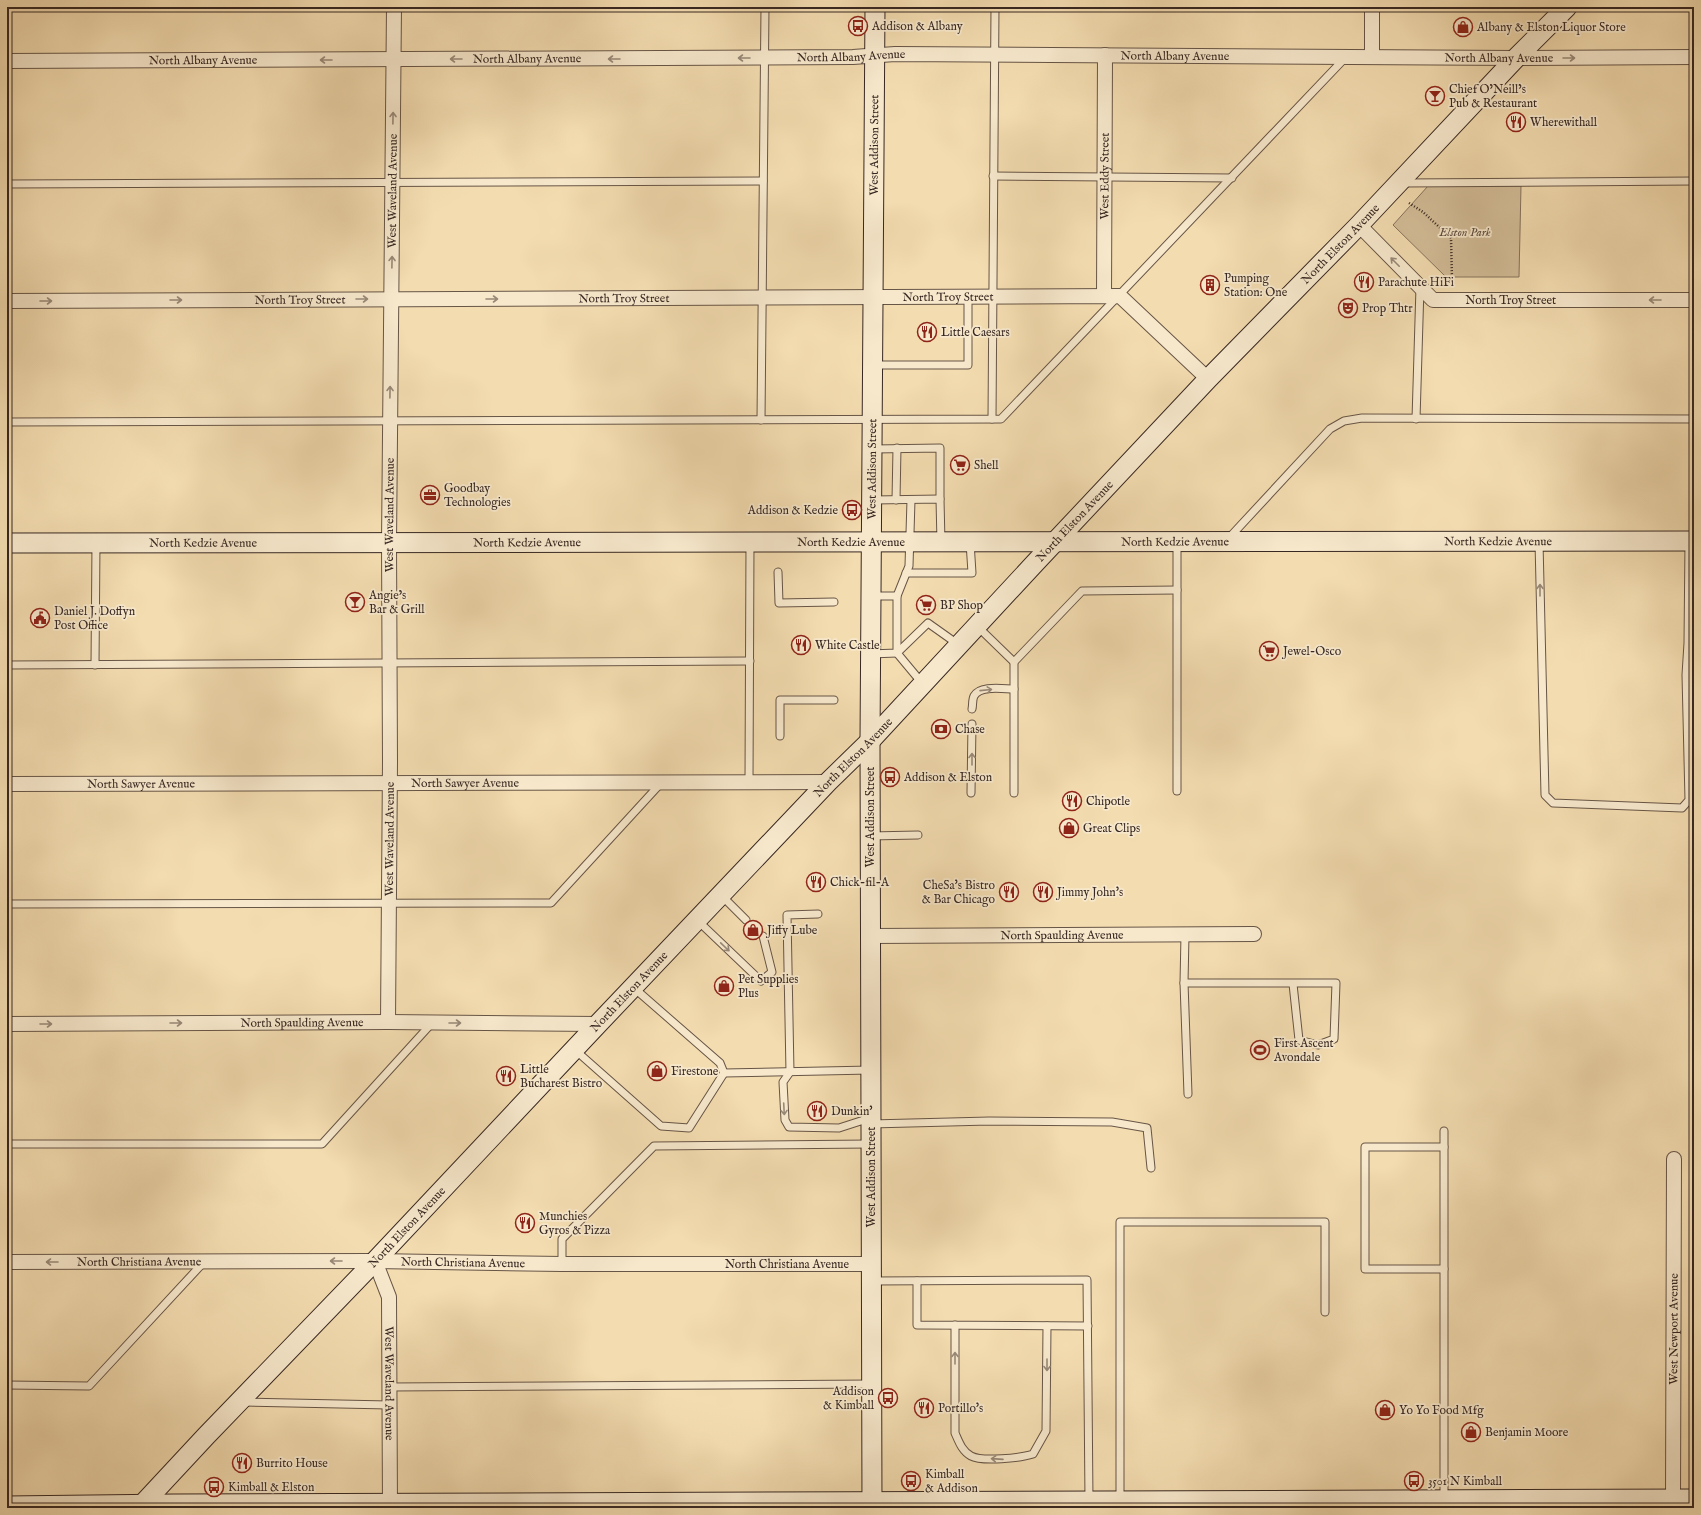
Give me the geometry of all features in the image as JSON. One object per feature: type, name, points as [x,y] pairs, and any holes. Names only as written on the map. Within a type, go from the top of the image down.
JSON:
[{"type":"main road","name":"West Addison Street","points":[[872,1505],[870,654],[875,7]]},
{"type":"main road","name":"North Elston Avenue","points":[[141,1506],[238,1402],[375,1261],[696,920],[828,782],[870,741],[1208,379],[1359,225],[1516,58],[1567,7]]},
{"type":"main road","name":"North Kedzie Avenue","points":[[7,543],[1691,541]]},
{"type":"main road","points":[[7,1506],[872,1505],[1047,1504],[1088,1501],[1330,1504],[1444,1500],[1694,1499]]},
{"type":"street","name":"West Waveland Avenue","points":[[388,1022],[390,783],[389,543],[394,7]]},
{"type":"street","points":[[1372,7],[1372,57]]},
{"type":"street","name":"North Albany Avenue","points":[[7,62],[853,58],[895,54],[1516,58],[1694,57]]},
{"type":"street","name":"West Eddy Street","points":[[1104,296],[1105,55]]},
{"type":"street","name":"North Troy Street","points":[[1359,225],[1433,300],[1694,300]]},
{"type":"street","points":[[1120,296],[1208,379]]},
{"type":"street","name":"North Troy Street","points":[[7,301],[1120,296]]},
{"type":"street","name":"North Sawyer Avenue","points":[[7,784],[828,782]]},
{"type":"street","name":"North Spaulding Avenue","points":[[870,936],[1254,934]]},
{"type":"street","name":"North Spaulding Avenue","points":[[7,1024],[388,1022],[598,1024]]},
{"type":"street","name":"West Newport Avenue","points":[[1673,1499],[1674,1159]]},
{"type":"street","name":"West Waveland Avenue","points":[[375,1261],[389,1297],[390,1506]]},
{"type":"street","name":"North Christiana Avenue","points":[[7,1262],[375,1261],[562,1264],[871,1273]]},
{"type":"lane","points":[[761,420],[765,7]]},
{"type":"lane","points":[[992,419],[995,7]]},
{"type":"lane","points":[[7,422],[1001,419],[1120,296],[1346,57]]},
{"type":"lane","points":[[994,176],[1232,178]]},
{"type":"lane","points":[[7,184],[763,181]]},
{"type":"lane","points":[[1399,183],[1694,181]]},
{"type":"lane","points":[[1416,418],[1420,287]]},
{"type":"lane","points":[[872,365],[968,365],[968,296]]},
{"type":"lane","points":[[1225,542],[1330,429],[1344,421],[1356,419],[1416,418],[1694,419]]},
{"type":"lane","points":[[896,500],[897,448]]},
{"type":"lane","points":[[871,449],[940,448],[941,542]]},
{"type":"lane","points":[[871,500],[940,499]]},
{"type":"lane","points":[[911,500],[909,566],[897,596],[897,653],[923,684]]},
{"type":"lane","points":[[1539,541],[1540,629],[1546,796],[1553,803],[1682,808],[1689,800],[1686,675],[1691,541]]},
{"type":"lane","points":[[906,573],[972,573],[970,542]]},
{"type":"lane","points":[[1177,542],[1177,791]]},
{"type":"lane","points":[[95,665],[96,543]]},
{"type":"lane","points":[[749,782],[750,543]]},
{"type":"lane","points":[[778,572],[779,603],[834,602]]},
{"type":"lane","points":[[1014,793],[1014,662],[1082,590],[1177,590]]},
{"type":"lane","points":[[871,596],[897,596]]},
{"type":"lane","points":[[870,654],[897,653],[928,623],[960,645]]},
{"type":"lane","points":[[976,626],[1014,662]]},
{"type":"lane","points":[[7,666],[389,662],[750,661]]},
{"type":"lane","points":[[972,709],[974,697],[977,692],[983,690],[1014,689]]},
{"type":"lane","points":[[780,736],[780,700],[834,700]]},
{"type":"lane","points":[[971,793],[972,724]]},
{"type":"lane","points":[[7,904],[551,903],[662,782]]},
{"type":"lane","points":[[870,836],[918,835]]},
{"type":"lane","points":[[721,895],[746,920]]},
{"type":"lane","points":[[818,914],[787,914],[790,1072],[783,1082],[785,1120],[789,1127],[839,1128],[871,1121],[1112,1122],[1147,1128],[1151,1168]]},
{"type":"lane","points":[[696,920],[761,981],[772,972],[763,936]]},
{"type":"lane","points":[[1185,935],[1184,983],[1188,1094]]},
{"type":"lane","points":[[1184,983],[1336,983],[1334,1040],[1318,1046],[1299,1040],[1293,984]]},
{"type":"lane","points":[[633,987],[720,1063],[724,1073]]},
{"type":"lane","points":[[7,1144],[322,1144],[432,1023]]},
{"type":"lane","points":[[574,1049],[661,1126],[689,1128],[724,1073]]},
{"type":"lane","points":[[724,1073],[871,1070]]},
{"type":"lane","points":[[1444,1131],[1444,1500]]},
{"type":"lane","points":[[562,1264],[562,1239],[654,1146],[871,1144]]},
{"type":"lane","points":[[1444,1147],[1365,1146],[1365,1269],[1444,1269]]},
{"type":"lane","points":[[1120,1501],[1120,1222],[1325,1222],[1326,1312]]},
{"type":"lane","points":[[7,1385],[89,1386],[204,1262]]},
{"type":"lane","points":[[871,1273],[917,1281],[1087,1280],[1088,1501]]},
{"type":"lane","points":[[917,1281],[917,1325],[1088,1326]]},
{"type":"lane","points":[[955,1325],[955,1433],[961,1447],[972,1457],[1006,1459],[1022,1458],[1033,1454],[1046,1431],[1047,1326]]},
{"type":"lane","points":[[390,1387],[872,1384]]},
{"type":"lane","points":[[238,1402],[390,1405]]},
{"type":"path","points":[[1409,203],[1423,212],[1450,238],[1452,280]]},
{"type":"green space","name":"Elston Park","points":[[1428,186],[1521,186],[1519,277],[1446,277],[1393,225]]},
{"type":"place","name":"Addison & Albany","points":[[858,26]]},
{"type":"place","name":"Albany & Elston Liquor Store","points":[[1463,27]]},
{"type":"place","name":"Chief O’Neill’s Pub & Restaurant","points":[[1435,96]]},
{"type":"place","name":"Wherewithall","points":[[1516,122]]},
{"type":"place","name":"Parachute HiFi","points":[[1364,282]]},
{"type":"place","name":"Pumping Station: One","points":[[1210,285]]},
{"type":"place","name":"Prop Thtr","points":[[1348,308]]},
{"type":"place","name":"Little Caesars","points":[[927,332]]},
{"type":"place","name":"Shell","points":[[960,465]]},
{"type":"place","name":"Goodbay Technologies","points":[[430,495]]},
{"type":"place","name":"Addison & Kedzie","points":[[852,510]]},
{"type":"place","name":"Angie’s Bar & Grill","points":[[355,602]]},
{"type":"place","name":"BP Shop","points":[[926,605]]},
{"type":"place","name":"Daniel J. Doffyn Post Office","points":[[40,618]]},
{"type":"place","name":"White Castle","points":[[801,645]]},
{"type":"place","name":"Jewel-Osco","points":[[1269,651]]},
{"type":"place","name":"Chase","points":[[941,729]]},
{"type":"place","name":"Addison & Elston","points":[[890,777]]},
{"type":"place","name":"Chipotle","points":[[1072,801]]},
{"type":"place","name":"Great Clips","points":[[1069,828]]},
{"type":"place","name":"Chick-fil-A","points":[[816,882]]},
{"type":"place","name":"CheSa's Bistro & Bar Chicago","points":[[1009,892]]},
{"type":"place","name":"Jimmy John's","points":[[1043,892]]},
{"type":"place","name":"Jiffy Lube","points":[[753,930]]},
{"type":"place","name":"Pet Supplies Plus","points":[[724,986]]},
{"type":"place","name":"First Ascent Avondale","points":[[1260,1050]]},
{"type":"place","name":"Firestone","points":[[657,1071]]},
{"type":"place","name":"Little Bucharest Bistro","points":[[506,1076]]},
{"type":"place","name":"Dunkin'","points":[[817,1111]]},
{"type":"place","name":"Munchies Gyros & Pizza","points":[[525,1223]]},
{"type":"place","name":"Addison & Kimball","points":[[888,1398]]},
{"type":"place","name":"Portillo's","points":[[924,1408]]},
{"type":"place","name":"Yo Yo Food Mfg","points":[[1385,1410]]},
{"type":"place","name":"Benjamin Moore","points":[[1471,1432]]},
{"type":"place","name":"Burrito House","points":[[242,1463]]},
{"type":"place","name":"Kimball & Addison","points":[[911,1481]]},
{"type":"place","name":"3501 N Kimball","points":[[1414,1481]]},
{"type":"place","name":"Kimball & Elston","points":[[214,1487]]}]
